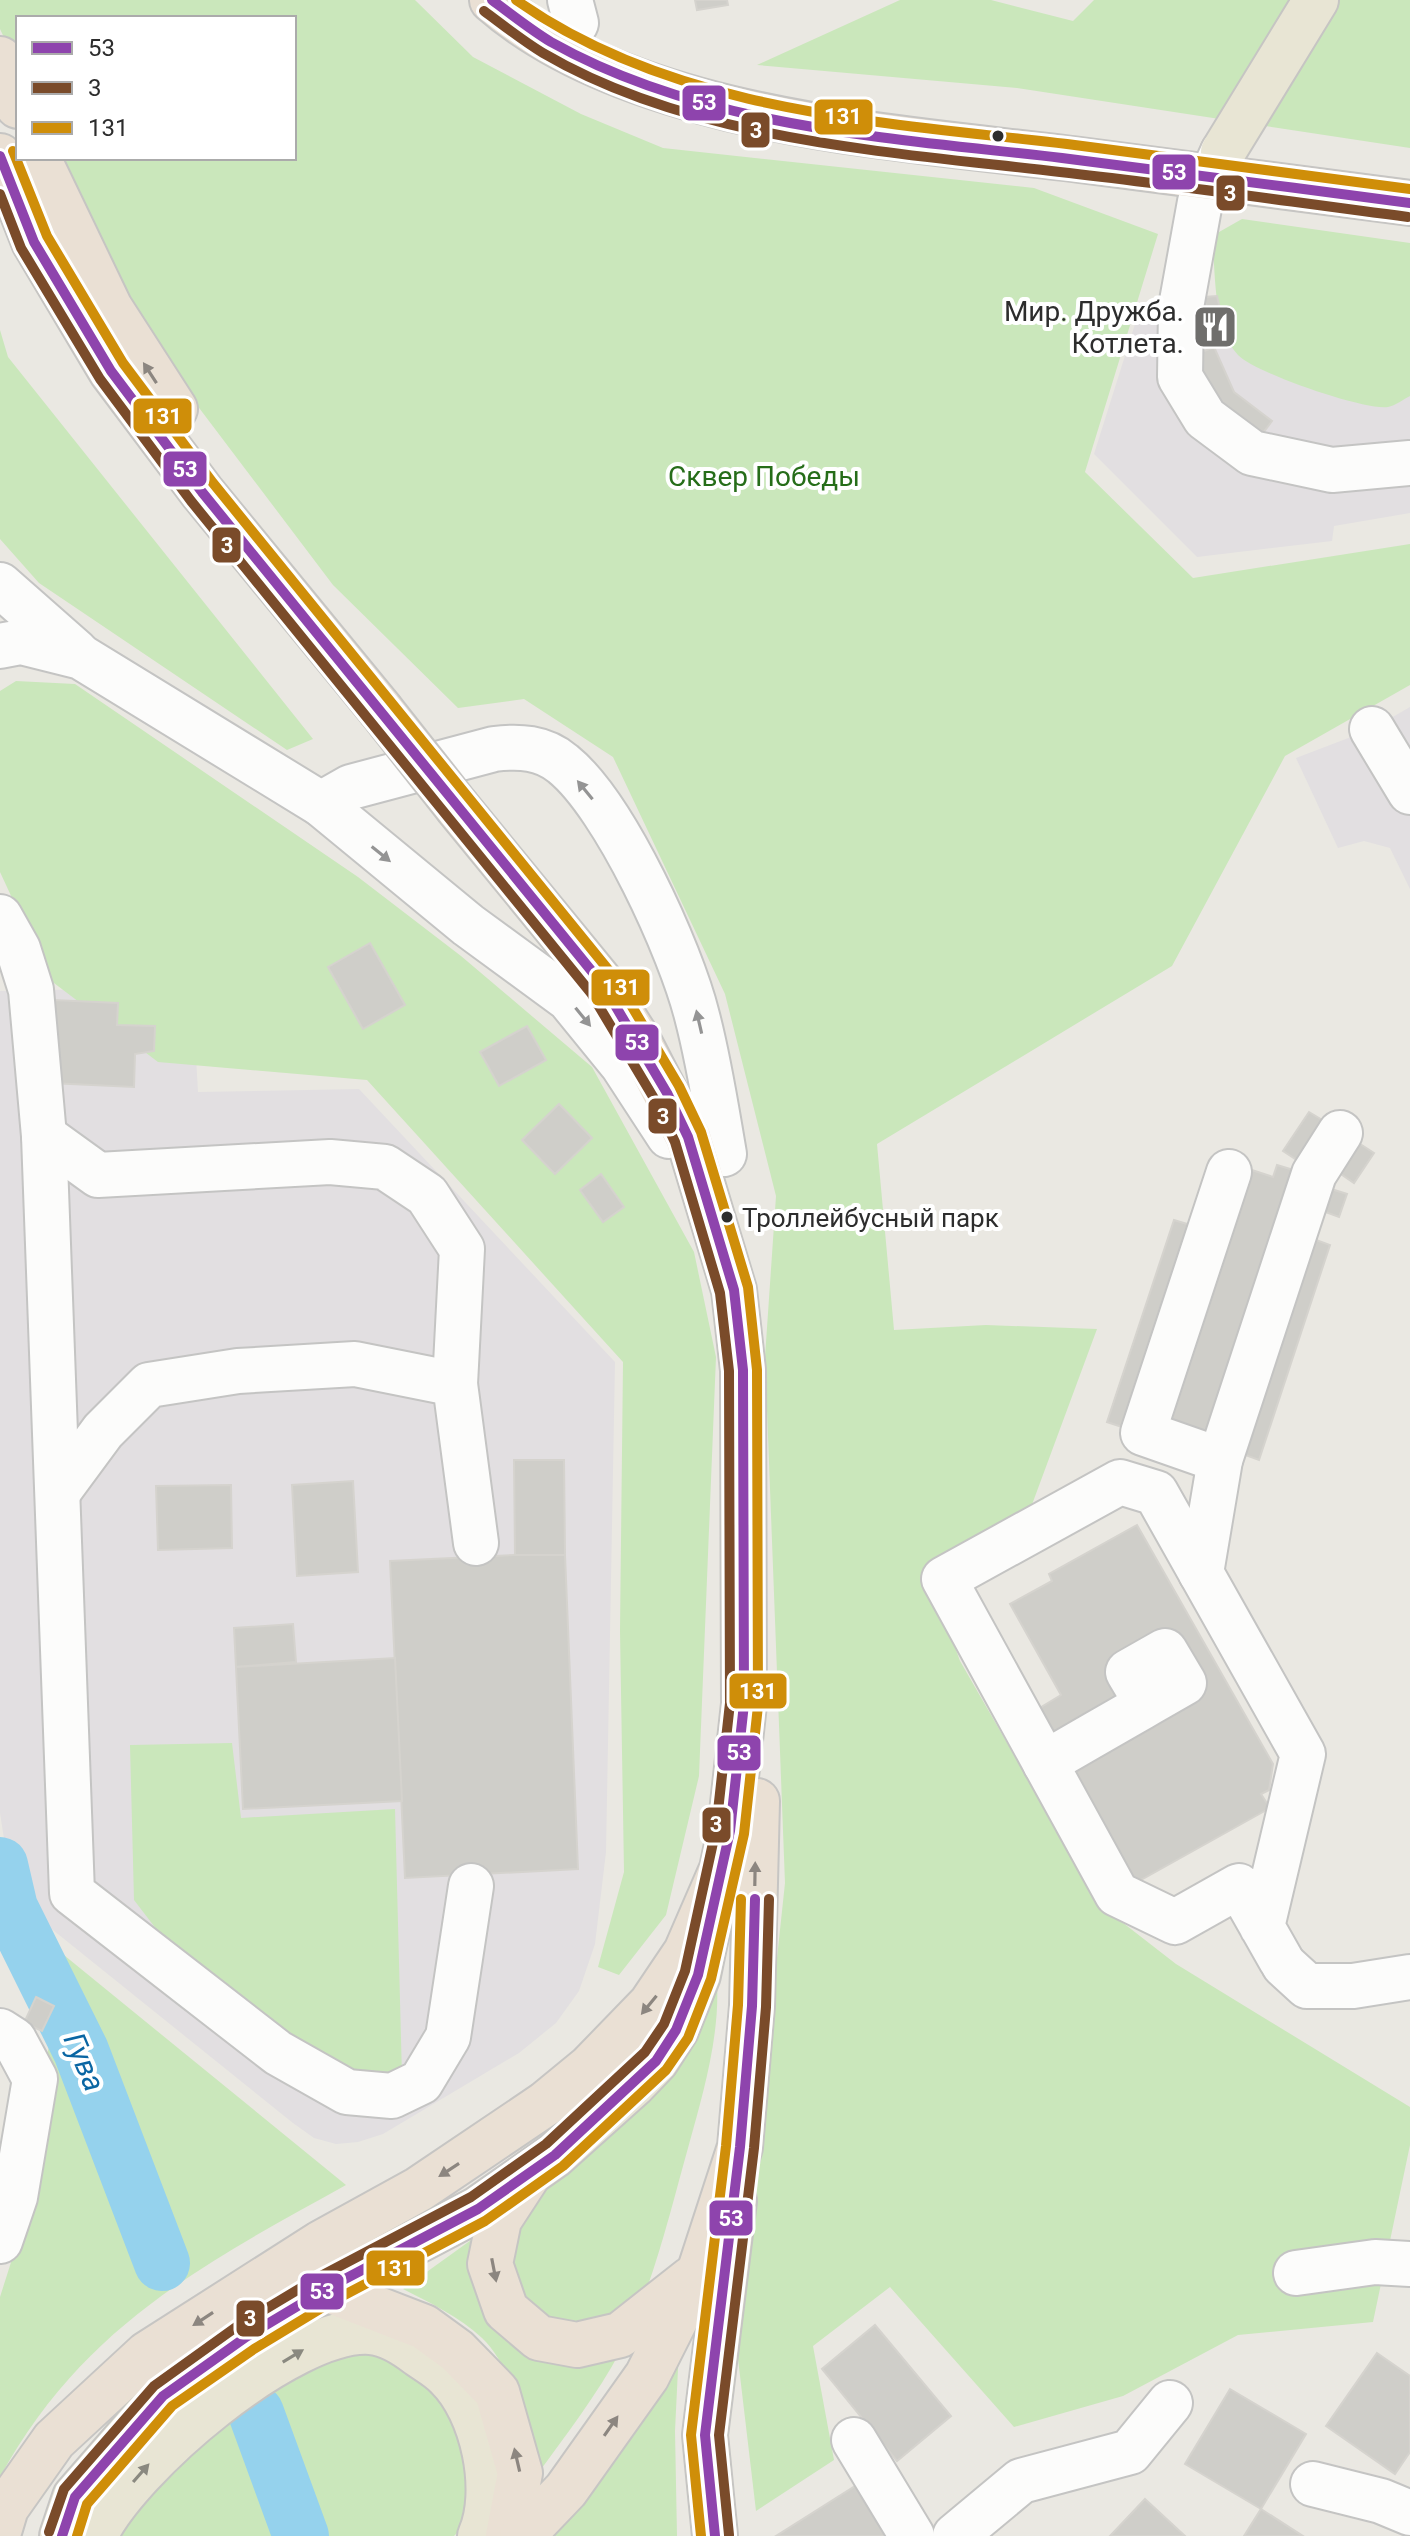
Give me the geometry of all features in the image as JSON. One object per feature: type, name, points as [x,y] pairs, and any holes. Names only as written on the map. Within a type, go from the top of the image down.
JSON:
[{"type":"highway","points":[[492,0],[516,21],[596,67],[701,101],[856,132],[1410,203]]},
{"type":"highway","points":[[534,0],[573,12],[624,46],[717,78],[786,95],[1211,177],[1410,176]]},
{"type":"highway","points":[[0,59],[16,101]]},
{"type":"highway","points":[[0,156],[34,242],[111,371],[202,492],[392,704]]},
{"type":"highway","points":[[0,2528],[6,2508],[54,2440],[147,2354],[321,2243],[446,2172],[545,2104],[590,2067],[651,2004],[686,1952],[716,1890],[730,1831],[744,1704],[746,1516],[743,1370],[734,1290],[688,1137],[638,1040],[603,985],[468,799],[392,704],[167,399],[110,308],[39,160]]},
{"type":"highway","points":[[468,799],[554,879],[657,1022],[724,1154],[760,1302],[767,1377],[768,1517],[752,2006],[740,2147],[699,2273],[647,2376],[566,2490],[522,2536]]},
{"type":"highway","points":[[529,2174],[499,2220],[490,2264],[506,2310],[539,2338],[577,2345],[620,2335],[699,2273]]},
{"type":"highway","points":[[326,2289],[424,2327],[457,2351],[497,2392],[520,2473],[508,2536]]},
{"type":"main road","points":[[1211,177],[1316,0]]},
{"type":"main road","points":[[62,2536],[75,2497],[163,2396],[246,2337],[326,2289],[478,2209],[555,2155],[656,2061],[676,2030],[698,1975],[716,1890]]},
{"type":"main road","points":[[715,2536],[705,2435],[740,2147]]},
{"type":"main road","points":[[95,2536],[124,2492],[160,2450],[226,2397],[321,2340],[370,2332],[405,2344],[450,2378],[475,2418],[484,2446],[489,2509],[480,2536]]},
{"type":"street","points":[[1211,177],[1181,307],[1180,377],[1205,418],[1252,453],[1332,470],[1410,463]]},
{"type":"street","points":[[0,585],[81,657],[321,804],[468,925],[569,999],[654,1111],[715,1221]]},
{"type":"street","points":[[0,646],[21,642],[81,657]]},
{"type":"street","points":[[1372,729],[1410,792]]},
{"type":"street","points":[[321,804],[351,787],[494,749],[529,748],[564,764],[603,812],[666,925],[697,1014],[724,1154]]},
{"type":"street","points":[[0,917],[18,949],[31,990],[44,1136],[72,1893],[278,2053],[347,2092],[392,2096],[421,2082],[448,2037],[471,1886]]},
{"type":"street","points":[[1201,1573],[1220,1460],[1314,1174],[1340,1133]]},
{"type":"street","points":[[44,1136],[98,1175],[330,1162],[385,1167],[427,1195],[462,1249],[455,1384],[476,1543]]},
{"type":"street","points":[[1220,1460],[1143,1433],[1229,1172]]},
{"type":"street","points":[[58,1492],[103,1431],[149,1385],[238,1371],[355,1364],[455,1384]]},
{"type":"street","points":[[1132,1486],[1143,1444]]},
{"type":"street","points":[[1276,1950],[1277,1864],[1303,1754],[1156,1493],[1120,1482],[944,1579],[1117,1894],[1175,1922],[1277,1864]]},
{"type":"street","points":[[1045,1763],[1147,1704]]},
{"type":"street","points":[[1239,1886],[1276,1950],[1307,1986],[1353,1986],[1410,1977]]},
{"type":"street","points":[[0,2031],[14,2040],[35,2079],[15,2197],[0,2241]]},
{"type":"street","points":[[1296,2273],[1375,2262],[1410,2264]]},
{"type":"street","points":[[955,2536],[1021,2481],[1130,2452],[1170,2403]]},
{"type":"street","points":[[854,2440],[912,2536]]},
{"type":"street","points":[[1313,2484],[1381,2501],[1410,2513]]},
{"type":"shaded area","points":[[1217,296],[1224,328],[1237,350],[1410,389],[1410,513],[1334,526],[1332,541],[1197,557],[1094,454],[1141,305]]},
{"type":"shaded area","points":[[1410,707],[1410,889],[1390,848],[1364,841],[1338,848],[1296,758],[1372,729]]},
{"type":"shaded area","points":[[192,987],[198,1092],[359,1089],[615,1362],[606,1852],[595,1944],[579,1991],[556,2023],[519,2053],[383,2134],[358,2142],[336,2144],[314,2138],[38,1918],[19,1893],[7,1858],[0,1813],[0,991]]},
{"type":"green space","name":"Сквер Победы","points":[[0,0],[415,0],[473,57],[581,114],[663,148],[1034,188],[1158,234],[1085,472],[1193,578],[1410,544],[1410,685],[1285,756],[1172,966],[877,1144],[894,1330],[986,1325],[1097,1329],[1027,1518],[928,1572],[960,1661],[1100,1905],[1176,1964],[1410,2107],[1410,2145],[1373,2322],[1238,2335],[1123,2396],[1014,2427],[890,2287],[813,2346],[834,2460],[756,2511],[736,2342],[785,1883],[765,1357],[776,1196],[725,994],[613,757],[524,699],[458,708],[333,585],[144,335],[62,160],[296,160],[296,16],[16,16],[16,63],[0,29]]},
{"type":"green space","points":[[900,0],[991,0],[1073,21],[1094,0],[1410,0],[1410,148],[1017,88],[757,65]]},
{"type":"green space","points":[[1242,219],[1410,243],[1410,396],[1388,407],[1357,403],[1287,380],[1248,363],[1238,355],[1219,314],[1212,236]]},
{"type":"green space","points":[[0,330],[8,357],[313,739],[287,750],[39,583],[0,539]]},
{"type":"green space","points":[[16,681],[75,684],[358,877],[461,956],[592,1067],[694,1252],[716,1357],[699,1776],[666,1915],[619,1975],[598,1967],[624,1872],[620,1631],[623,1362],[367,1080],[158,1062],[50,980],[0,872],[0,691]]},
{"type":"green space","points":[[232,1743],[241,1818],[395,1809],[402,2077],[337,2066],[170,1947],[134,1900],[130,1745]]},
{"type":"green space","points":[[32,1929],[346,2185],[195,2273],[150,2304],[108,2339],[69,2379],[33,2424],[0,2477],[0,2297],[20,2234],[32,2118],[52,2034]]},
{"type":"green space","points":[[717,1981],[716,2023],[705,2086],[667,2225],[642,2301],[612,2367],[536,2476],[511,2384],[494,2351],[464,2323],[403,2289],[499,2220]]},
{"type":"green space","points":[[344,2347],[394,2352],[458,2411],[476,2486],[462,2528],[454,2536],[113,2536],[178,2448]]},
{"type":"green space","points":[[679,2348],[675,2431],[677,2536],[553,2536],[624,2445]]},
{"type":"building","points":[[695,0],[727,0],[728,5],[697,10]]},
{"type":"building","points":[[1217,296],[1228,343],[1214,347],[1204,297]]},
{"type":"building","points":[[1214,347],[1234,392],[1272,421],[1256,442],[1215,407],[1189,357]]},
{"type":"building","points":[[370,943],[405,1005],[363,1029],[328,967]]},
{"type":"building","points":[[53,1000],[118,1003],[117,1025],[155,1026],[154,1051],[135,1054],[134,1087],[50,1083]]},
{"type":"building","points":[[527,1026],[546,1060],[499,1086],[480,1052]]},
{"type":"building","points":[[559,1104],[592,1138],[555,1174],[522,1140]]},
{"type":"building","points":[[1309,1112],[1329,1124],[1303,1164],[1283,1151]]},
{"type":"building","points":[[1354,1140],[1374,1153],[1354,1183],[1335,1170]]},
{"type":"building","points":[[1277,1165],[1300,1172],[1210,1443],[1161,1427],[1246,1168],[1273,1177]]},
{"type":"building","points":[[601,1174],[624,1207],[603,1222],[580,1190]]},
{"type":"building","points":[[1325,1187],[1347,1194],[1339,1217],[1317,1209]]},
{"type":"building","points":[[1174,1220],[1197,1227],[1131,1430],[1107,1422]]},
{"type":"building","points":[[1308,1237],[1330,1245],[1259,1460],[1237,1452]]},
{"type":"building","points":[[514,1460],[564,1460],[565,1555],[515,1555]]},
{"type":"building","points":[[353,1481],[358,1572],[297,1576],[292,1485]]},
{"type":"building","points":[[231,1485],[232,1548],[158,1550],[156,1486]]},
{"type":"building","points":[[1137,1525],[1273,1764],[1269,1790],[1261,1794],[1270,1808],[1103,1901],[1020,1720],[1061,1695],[1010,1604],[1052,1581],[1049,1574]]},
{"type":"building","points":[[565,1555],[578,1869],[405,1878],[390,1561]]},
{"type":"building","points":[[293,1624],[296,1662],[236,1667],[234,1628]]},
{"type":"building","points":[[395,1658],[402,1801],[243,1809],[236,1667]]},
{"type":"building","points":[[36,1997],[54,2006],[42,2031],[24,2023]]},
{"type":"building","points":[[875,2325],[951,2416],[897,2461],[822,2369]]},
{"type":"building","points":[[1377,2353],[1410,2376],[1410,2452],[1395,2474],[1326,2426]]},
{"type":"building","points":[[1230,2389],[1306,2434],[1261,2509],[1185,2464]]},
{"type":"building","points":[[860,2483],[893,2536],[776,2536]]},
{"type":"building","points":[[1145,2499],[1185,2536],[1110,2536]]},
{"type":"building","points":[[1261,2509],[1303,2536],[1244,2536]]},
{"type":"waterway","name":"Гува","points":[[0,1865],[10,1908],[81,2051],[162,2263]]},
{"type":"waterway","name":"Гува","points":[[256,2413],[301,2536]]},
{"type":"transit line","name":"53","points":[[492,0],[551,42],[610,71],[671,94],[735,111],[866,135],[1410,203]]},
{"type":"transit line","name":"131","points":[[516,0],[577,37],[642,67],[710,89],[781,106],[924,128],[1410,189]]},
{"type":"transit line","name":"3","points":[[484,11],[543,53],[601,83],[663,106],[728,124],[862,149],[1147,182],[1408,217]]},
{"type":"transit line","name":"131","points":[[13,151],[16,158]]},
{"type":"transit line","name":"53","points":[[0,156],[34,242],[111,371],[202,492],[603,985],[667,1093],[688,1137],[734,1290],[743,1370],[744,1704],[730,1831],[698,1975],[676,2030],[656,2061],[555,2155],[478,2209],[326,2289],[246,2337],[163,2396],[75,2497],[62,2536]]},
{"type":"transit line","name":"131","points":[[17,160],[47,236],[123,363],[213,483],[615,978],[679,1086],[701,1132],[748,1287],[757,1370],[758,1706],[744,1834],[711,1979],[688,2038],[666,2070],[563,2166],[485,2221],[333,2301],[254,2349],[172,2406],[87,2504],[77,2536]]},
{"type":"transit line","name":"3","points":[[0,194],[21,248],[100,379],[191,501],[591,993],[655,1100],[675,1142],[720,1293],[729,1371],[730,1703],[716,1829],[685,1971],[664,2024],[645,2052],[546,2144],[471,2197],[319,2277],[239,2325],[154,2386],[64,2489],[49,2532]]},
{"type":"transit line","name":"131","points":[[701,2536],[691,2435],[726,2146],[738,2005],[741,1899]]},
{"type":"transit line","name":"53","points":[[715,2536],[705,2435],[740,2147],[752,2006],[755,1899]]},
{"type":"transit line","name":"3","points":[[729,2535],[719,2435],[754,2148],[766,2007],[769,1899]]},
{"type":"place","name":"Мир. Дружба. Котлета.","points":[[1215,327]]},
{"type":"place","name":"Троллейбусный парк","points":[[727,1217]]}]
